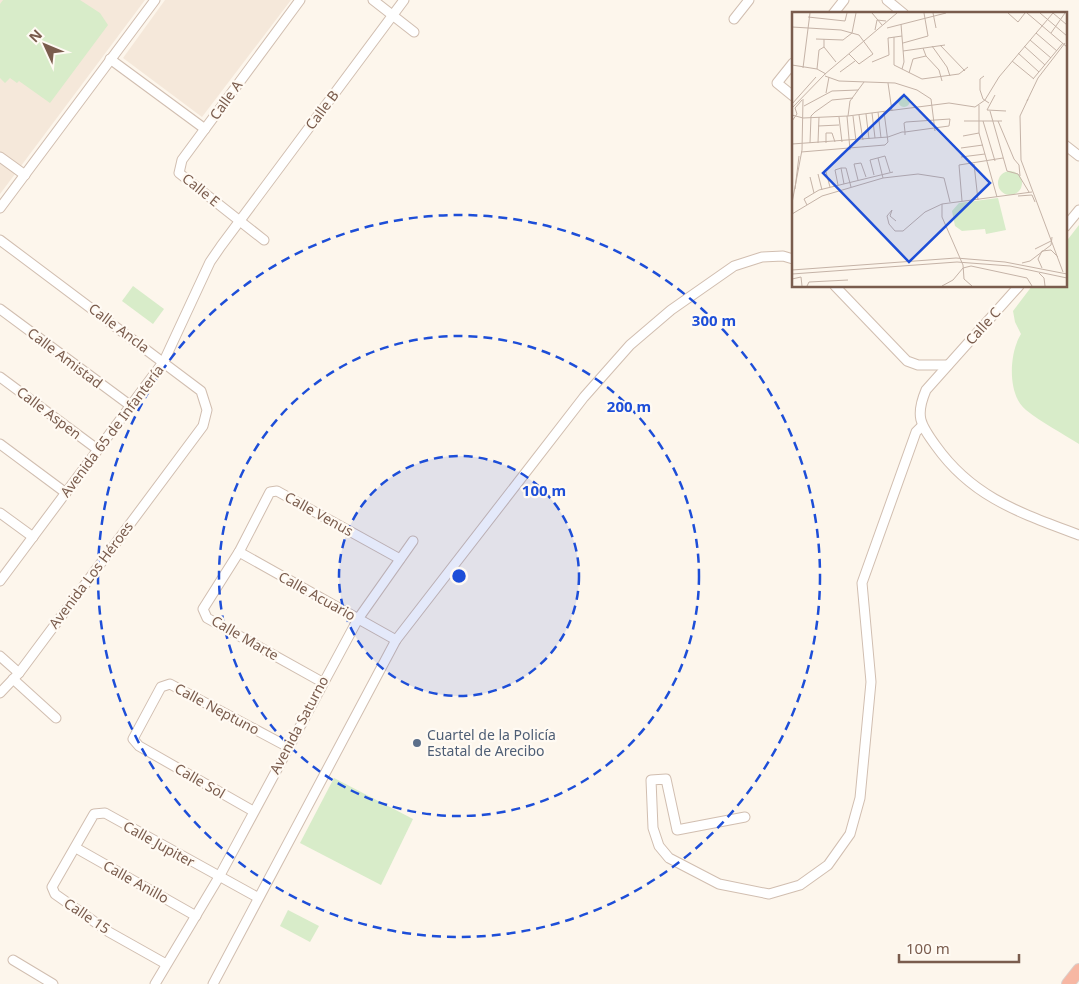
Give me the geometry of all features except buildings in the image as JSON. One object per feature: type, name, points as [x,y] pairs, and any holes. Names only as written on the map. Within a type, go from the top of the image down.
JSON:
[{"type":"highway","points":[[1068,984],[1079,970]]},
{"type":"street","points":[[0,208],[154,0]]},
{"type":"street","name":"Calle A","points":[[110,60],[205,129],[300,0]]},
{"type":"street","points":[[373,0],[414,32]]},
{"type":"street","name":"Calle B","points":[[239,220],[404,0]]},
{"type":"street","points":[[734,19],[749,0]]},
{"type":"street","points":[[835,12],[844,0]]},
{"type":"street","points":[[887,0],[902,12]]},
{"type":"street","points":[[792,64],[777,83],[792,95]]},
{"type":"street","name":"Calle E","points":[[205,129],[182,160],[179,173],[239,220]]},
{"type":"street","points":[[1066,146],[1079,156]]},
{"type":"street","points":[[0,157],[25,175]]},
{"type":"street","points":[[1066,226],[1079,210]]},
{"type":"street","points":[[239,220],[264,240]]},
{"type":"street","name":"Avenida 65 de Infantería","points":[[0,581],[164,361],[210,262],[239,220]]},
{"type":"street","name":"Calle Ancla","points":[[0,240],[164,361],[201,391],[207,410],[203,426],[181,456]]},
{"type":"street","points":[[212,984],[396,640],[584,397],[630,346],[671,310],[734,266],[762,257],[783,256],[792,259]]},
{"type":"street","points":[[837,288],[907,360],[918,365],[948,365]]},
{"type":"street","name":"Calle C","points":[[922,426],[919,414],[926,390],[1017,288]]},
{"type":"street","name":"Calle Amistad","points":[[0,309],[131,406]]},
{"type":"street","name":"Calle Aspen","points":[[0,377],[97,449]]},
{"type":"street","points":[[745,817],[677,830],[666,780],[652,780],[653,828],[659,846],[669,858],[719,884],[769,894],[800,885],[828,865],[850,834],[860,798],[871,682],[862,583],[916,432],[922,426],[946,461],[975,488],[1004,505],[1079,535]]},
{"type":"street","points":[[0,444],[66,493]]},
{"type":"street","name":"Avenida Los Héroes","points":[[0,693],[16,676],[181,456]]},
{"type":"street","name":"Calle Venus","points":[[238,552],[270,492],[277,491],[400,559]]},
{"type":"street","points":[[0,513],[33,537]]},
{"type":"street","name":"Avenida Saturno","points":[[155,984],[219,877],[322,682],[358,619],[413,541]]},
{"type":"street","name":"Calle Acuario","points":[[238,552],[396,640]]},
{"type":"street","name":"Calle Marte","points":[[238,552],[203,609],[207,618],[322,682]]},
{"type":"street","points":[[0,656],[16,676],[56,718]]},
{"type":"street","name":"Calle Neptuno","points":[[146,751],[139,746],[134,738],[161,687],[170,684],[288,747]]},
{"type":"street","name":"Calle Sol","points":[[146,751],[253,811]]},
{"type":"street","name":"Calle Jupiter","points":[[76,848],[94,814],[105,813],[257,897]]},
{"type":"street","name":"Calle Anillo","points":[[76,848],[196,916]]},
{"type":"street","name":"Calle 15","points":[[76,848],[52,887],[55,894],[109,932],[166,964]]},
{"type":"street","points":[[13,960],[53,984]]},
{"type":"shaded area","points":[[0,0],[145,0],[0,194]]},
{"type":"shaded area","points":[[165,0],[291,0],[202,117],[123,58]]},
{"type":"green space","points":[[3,0],[80,0],[100,13],[108,25],[50,103],[19,81],[17,83],[10,78],[5,83],[0,78],[0,4]]},
{"type":"green space","points":[[1079,225],[1079,444],[1045,424],[1026,410],[1016,394],[1012,373],[1014,352],[1021,334],[1015,322],[1013,311],[1030,288],[1066,288],[1066,242]]},
{"type":"green space","points":[[133,286],[164,309],[153,324],[122,301]]},
{"type":"green space","points":[[334,778],[413,819],[381,885],[300,843]]},
{"type":"green space","points":[[288,910],[319,926],[310,942],[280,926]]},
{"type":"place","name":"Cuartel de la Policía Estatal de Arecibo","points":[[417,743]]}]
